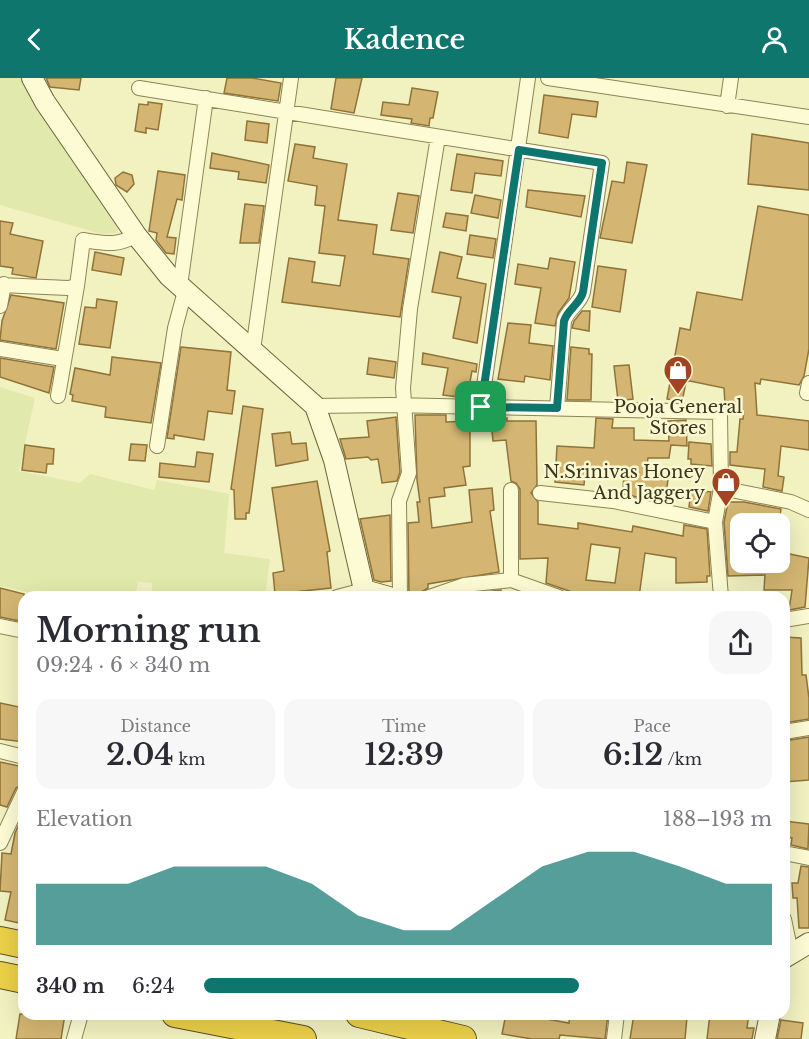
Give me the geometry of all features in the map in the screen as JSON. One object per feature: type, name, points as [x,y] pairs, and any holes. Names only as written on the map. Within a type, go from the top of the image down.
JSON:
[{"type":"highway","points":[[0,940],[18,944]]},
{"type":"highway","points":[[0,975],[18,979]]},
{"type":"highway","points":[[193,1020],[228,1032],[303,1039]]},
{"type":"highway","points":[[389,1020],[463,1039]]},
{"type":"street","points":[[32,78],[45,102],[136,235],[182,289],[315,406],[334,460],[364,590]]},
{"type":"street","points":[[254,350],[291,78]]},
{"type":"street","points":[[481,407],[528,78]]},
{"type":"street","points":[[548,78],[809,117]]},
{"type":"street","points":[[727,106],[731,78]]},
{"type":"street","points":[[139,88],[602,163],[583,292],[581,299],[569,309],[564,321],[557,408]]},
{"type":"street","points":[[157,446],[182,289],[206,98]]},
{"type":"street","points":[[400,591],[399,501],[409,473],[403,405],[410,309],[438,137]]},
{"type":"street","points":[[58,396],[83,240],[113,245],[124,243],[136,235]]},
{"type":"street","points":[[0,306],[2,285],[68,288],[77,286]]},
{"type":"street","points":[[0,349],[63,359]]},
{"type":"street","points":[[315,406],[403,405],[720,412],[721,488],[715,522],[721,591]]},
{"type":"street","points":[[721,488],[791,502],[809,510]]},
{"type":"street","points":[[511,490],[511,580]]},
{"type":"street","points":[[540,494],[613,501],[715,522]]},
{"type":"street","points":[[446,591],[464,585],[511,580],[542,591]]},
{"type":"street","points":[[360,591],[368,591]]},
{"type":"street","points":[[790,619],[809,616]]},
{"type":"street","points":[[0,626],[18,630]]},
{"type":"street","points":[[790,731],[809,728]]},
{"type":"street","points":[[0,751],[18,756]]},
{"type":"street","points":[[0,843],[18,805]]},
{"type":"street","points":[[790,854],[809,858]]},
{"type":"street","points":[[790,955],[809,943]]},
{"type":"street","points":[[74,1039],[79,1020]]},
{"type":"street","points":[[80,1020],[84,1039]]},
{"type":"street","points":[[614,1039],[616,1020]]},
{"type":"street","points":[[765,1039],[769,1020]]},
{"type":"green space","points":[[0,78],[24,78],[120,223],[117,233],[102,234],[0,205]]},
{"type":"green space","points":[[0,387],[35,398],[19,471],[80,483],[90,474],[154,490],[157,480],[229,494],[224,553],[270,559],[266,591],[152,591],[152,583],[138,582],[136,591],[22,591],[0,586]]},
{"type":"building","points":[[46,78],[81,78],[79,90],[50,87]]},
{"type":"building","points":[[227,78],[252,78],[281,83],[278,101],[224,93]]},
{"type":"building","points":[[336,78],[362,78],[354,113],[331,109]]},
{"type":"building","points":[[412,88],[438,92],[433,118],[430,118],[429,126],[411,123],[412,119],[381,115],[383,102],[409,105]]},
{"type":"building","points":[[544,95],[598,102],[596,117],[572,114],[568,138],[539,133]]},
{"type":"building","points":[[148,102],[162,104],[158,130],[146,128],[146,133],[135,131],[139,104],[148,105]]},
{"type":"building","points":[[247,121],[269,124],[267,143],[245,140]]},
{"type":"building","points":[[752,134],[809,143],[809,190],[748,184]]},
{"type":"building","points":[[295,144],[315,147],[313,158],[347,164],[338,220],[377,225],[373,254],[409,259],[400,317],[282,302],[289,258],[315,262],[312,282],[340,286],[345,256],[319,253],[325,206],[315,205],[317,186],[288,181]]},
{"type":"building","points":[[212,153],[269,165],[266,183],[238,179],[239,172],[210,168]]},
{"type":"building","points":[[457,154],[503,161],[501,176],[475,173],[472,193],[451,190]]},
{"type":"building","points":[[627,162],[647,165],[632,243],[600,238],[612,181],[624,183]]},
{"type":"building","points":[[158,171],[185,175],[182,200],[177,199],[167,237],[176,238],[174,254],[166,253],[156,240],[157,233],[149,231]]},
{"type":"building","points":[[123,172],[132,175],[134,184],[127,192],[116,185],[115,178]]},
{"type":"building","points":[[528,190],[585,196],[581,217],[526,207]]},
{"type":"building","points":[[398,193],[419,196],[413,233],[391,230]]},
{"type":"building","points":[[475,195],[501,200],[498,218],[471,213]]},
{"type":"building","points":[[245,204],[264,206],[259,243],[240,243]]},
{"type":"building","points":[[758,206],[809,215],[809,349],[804,376],[799,385],[761,379],[760,384],[755,383],[757,415],[809,421],[809,450],[781,446],[778,476],[784,477],[782,491],[763,487],[765,469],[730,465],[730,452],[737,452],[740,419],[743,419],[744,412],[741,412],[742,408],[728,409],[725,404],[724,388],[690,381],[686,382],[682,402],[667,399],[680,328],[690,330],[697,292],[742,300]]},
{"type":"building","points":[[446,213],[468,216],[466,231],[443,227]]},
{"type":"building","points":[[0,221],[13,223],[10,234],[43,241],[36,278],[12,274],[13,268],[0,266]]},
{"type":"building","points":[[470,235],[496,239],[493,258],[467,254]]},
{"type":"building","points":[[95,252],[124,258],[121,275],[92,270]]},
{"type":"building","points":[[440,252],[462,257],[457,278],[486,284],[477,343],[453,338],[461,297],[432,292]]},
{"type":"building","points":[[550,258],[575,262],[569,298],[558,313],[555,326],[535,323],[541,288],[515,284],[518,264],[548,269]]},
{"type":"building","points":[[598,266],[626,270],[620,312],[592,307]]},
{"type":"building","points":[[11,295],[64,303],[56,349],[0,340],[2,321]]},
{"type":"building","points":[[97,299],[117,302],[110,348],[79,344],[85,307],[96,308]]},
{"type":"building","points":[[582,311],[590,311],[589,331],[572,328],[574,321]]},
{"type":"building","points":[[508,323],[531,325],[529,343],[553,346],[550,380],[525,376],[524,382],[498,379]]},
{"type":"building","points":[[181,347],[231,352],[227,390],[235,391],[232,414],[208,411],[204,440],[174,435],[174,439],[167,438]]},
{"type":"building","points":[[571,347],[589,349],[589,354],[592,354],[591,400],[567,400]]},
{"type":"building","points":[[423,353],[477,364],[476,372],[472,371],[467,398],[443,395],[448,368],[422,364]]},
{"type":"building","points":[[112,357],[161,363],[151,423],[105,417],[106,407],[72,401],[73,395],[70,394],[75,368],[110,375]]},
{"type":"building","points":[[0,358],[54,367],[49,393],[0,377]]},
{"type":"building","points":[[369,358],[396,362],[394,378],[367,374]]},
{"type":"building","points":[[629,365],[633,399],[618,401],[614,366]]},
{"type":"building","points":[[243,406],[263,409],[249,513],[246,513],[246,519],[235,519],[234,490],[231,489]]},
{"type":"building","points":[[415,415],[446,415],[446,422],[470,421],[470,466],[463,467],[466,485],[444,488],[445,496],[429,498],[432,528],[472,522],[469,490],[492,488],[494,510],[490,511],[499,572],[428,584],[428,588],[423,591],[409,591],[408,523],[419,522],[417,502],[420,502]]},
{"type":"building","points":[[396,417],[400,472],[397,481],[382,483],[378,459],[371,460],[368,457],[346,459],[340,439],[369,437],[367,421]]},
{"type":"building","points":[[596,418],[613,419],[612,428],[634,428],[634,440],[669,441],[668,421],[686,420],[687,446],[671,445],[669,458],[648,458],[645,478],[668,479],[665,503],[623,494],[624,468],[586,467],[584,485],[555,482],[557,446],[594,448]]},
{"type":"building","points":[[491,419],[536,421],[537,485],[531,493],[538,502],[538,524],[578,529],[578,523],[632,532],[633,526],[683,536],[684,525],[707,529],[710,576],[707,576],[707,582],[676,583],[676,558],[645,553],[640,591],[569,591],[546,583],[548,558],[520,559],[520,489],[516,483],[511,481],[506,440],[493,441]],"holes":[[[591,544],[620,548],[615,583],[586,580]]]},
{"type":"building","points":[[290,432],[292,444],[306,443],[308,460],[276,466],[272,434]]},
{"type":"building","points":[[689,442],[711,444],[712,466],[691,464],[691,459],[688,459]]},
{"type":"building","points":[[131,444],[147,445],[145,461],[129,460]]},
{"type":"building","points":[[25,445],[54,449],[53,464],[47,464],[46,473],[22,470]]},
{"type":"building","points":[[197,452],[213,454],[209,482],[159,477],[160,463],[195,467]]},
{"type":"building","points":[[317,481],[330,551],[327,552],[331,588],[275,591],[273,573],[284,571],[272,488]]},
{"type":"building","points":[[691,490],[711,492],[708,511],[689,507]]},
{"type":"building","points":[[728,502],[744,502],[781,509],[780,513],[730,513],[730,573],[790,573],[790,554],[809,558],[805,607],[790,610],[792,590],[764,590],[765,575],[728,576],[724,522]]},
{"type":"building","points":[[390,515],[391,581],[381,582],[374,580],[360,519]]},
{"type":"building","points":[[0,588],[18,592],[18,621],[0,617]]},
{"type":"building","points":[[790,637],[801,638],[802,675],[806,675],[809,719],[790,722]]},
{"type":"building","points":[[0,703],[18,707],[18,741],[0,739]]},
{"type":"building","points":[[809,737],[809,780],[790,782],[790,740]]},
{"type":"building","points":[[0,762],[18,766],[18,787],[7,807],[0,805]]},
{"type":"building","points":[[790,822],[809,824],[808,849],[791,845],[792,838],[790,838]]},
{"type":"building","points":[[18,826],[18,923],[5,920],[11,892],[0,891],[2,853],[11,854]]},
{"type":"building","points":[[801,866],[809,867],[809,928],[799,928],[797,898],[793,898],[792,883],[798,883]]},
{"type":"building","points":[[19,1020],[64,1020],[61,1039],[16,1039]]},
{"type":"building","points":[[505,1020],[552,1020],[569,1023],[569,1020],[607,1020],[605,1039],[560,1035],[559,1039],[532,1039],[502,1034]]},
{"type":"building","points":[[633,1020],[687,1020],[685,1039],[630,1039]]},
{"type":"building","points":[[709,1020],[748,1020],[747,1028],[754,1028],[752,1039],[707,1039]]},
{"type":"building","points":[[781,1020],[803,1023],[801,1039],[777,1039]]},
{"type":"place","name":"Pooja General Stores","points":[[678,396]]},
{"type":"place","name":"N.Srinivas Honey And Jaggery","points":[[726,508]]},
{"type":"route","points":[[519,150],[602,163],[583,292],[581,299],[569,309],[564,321],[557,408],[481,407],[519,150]]}]
